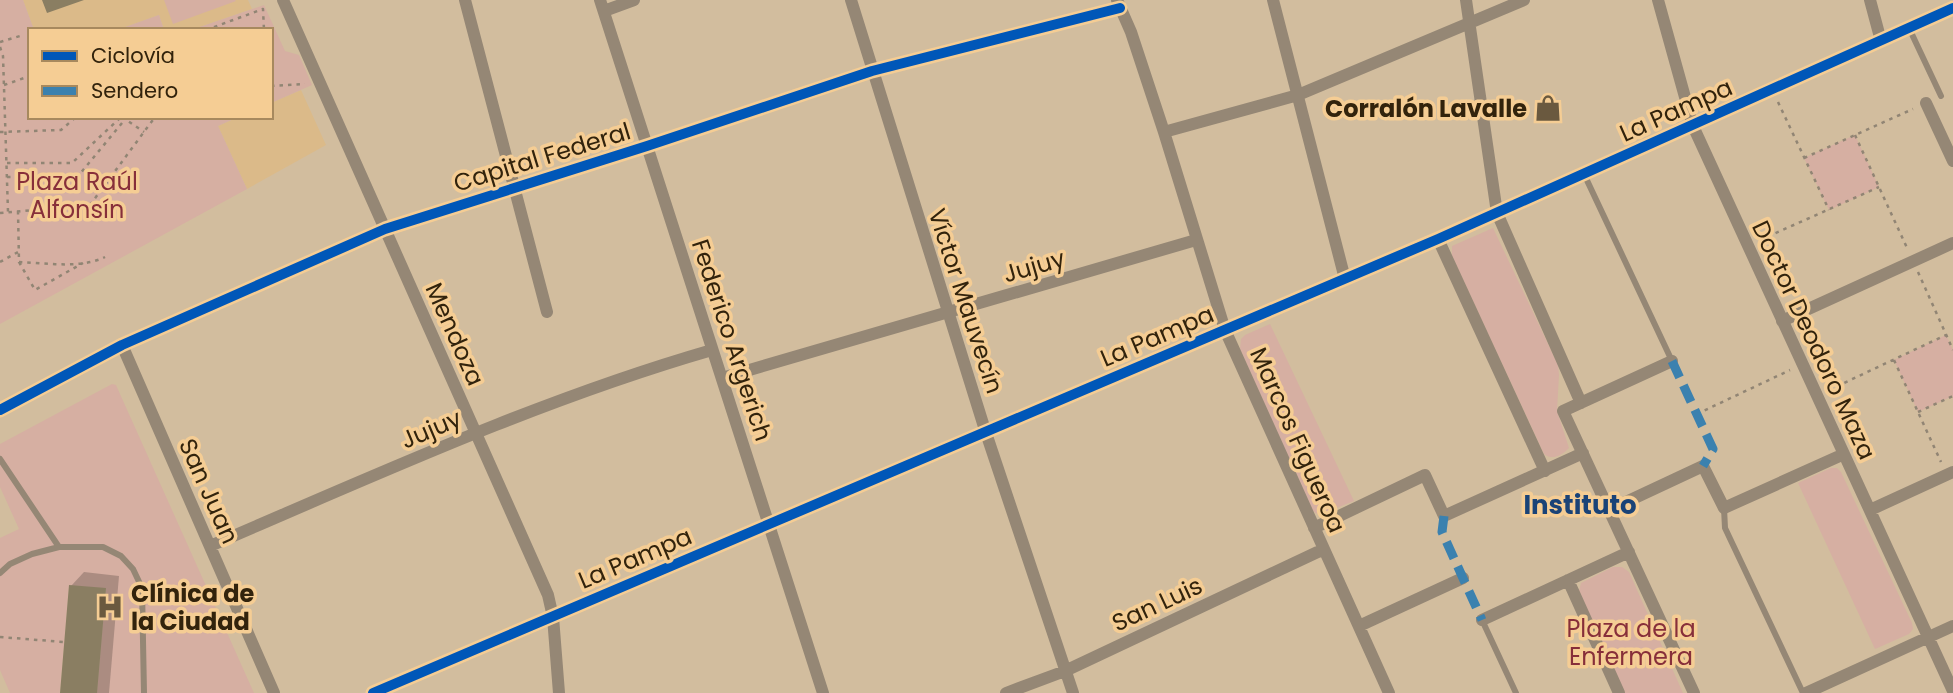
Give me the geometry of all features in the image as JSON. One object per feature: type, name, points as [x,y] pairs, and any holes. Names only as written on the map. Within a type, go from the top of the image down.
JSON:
[{"type":"street","name":"Mendoza","points":[[283,0],[548,595],[553,617],[559,693]]},
{"type":"street","points":[[465,0],[547,312]]},
{"type":"street","points":[[602,6],[634,0]]},
{"type":"street","name":"Víctor Mauvecín","points":[[851,0],[985,430],[1073,693]]},
{"type":"street","points":[[1273,0],[1345,279]]},
{"type":"street","points":[[1466,0],[1497,213],[1581,403]]},
{"type":"street","points":[[1164,132],[1298,95],[1524,0]]},
{"type":"street","name":"Doctor Deodoro Maza","points":[[1658,0],[1693,126],[1953,691]]},
{"type":"street","points":[[1870,0],[1881,41]]},
{"type":"street","name":"Capital Federal","points":[[0,410],[121,345],[385,229],[872,71],[1119,4]]},
{"type":"street","name":"Marcos Figueroa","points":[[1119,4],[1164,132],[1225,330],[1390,693]]},
{"type":"street","name":"Federico Argerich","points":[[602,6],[822,693]]},
{"type":"street","name":"La Pampa","points":[[373,693],[1438,239],[1953,8]]},
{"type":"street","points":[[1926,103],[1953,161]]},
{"type":"street","points":[[1438,239],[1545,471]]},
{"type":"street","name":"Jujuy","points":[[722,378],[1196,240]]},
{"type":"street","points":[[1782,321],[1953,243]]},
{"type":"street","name":"San Juan","points":[[121,345],[274,693]]},
{"type":"street","name":"Jujuy","points":[[210,546],[475,432],[640,371],[712,349]]},
{"type":"street","points":[[1672,362],[1563,411],[1694,693]]},
{"type":"street","points":[[1314,528],[1426,475],[1444,516],[1583,453]]},
{"type":"street","points":[[1609,510],[1703,466],[1724,508],[1844,454]]},
{"type":"street","points":[[1870,510],[1950,474]]},
{"type":"street","name":"San Luis","points":[[1006,693],[1065,671],[1324,549]]},
{"type":"street","points":[[1482,620],[1629,552]]},
{"type":"street","points":[[1359,626],[1463,578]]},
{"type":"street","points":[[1569,580],[1619,693]]},
{"type":"street","points":[[1805,693],[1953,626]]},
{"type":"lane","points":[[1909,28],[1941,96]]},
{"type":"lane","points":[[1584,174],[1672,362]]},
{"type":"lane","points":[[0,459],[59,547]]},
{"type":"lane","points":[[1724,508],[1725,527],[1805,693]]},
{"type":"lane","points":[[0,573],[10,564],[32,554],[59,547],[103,547],[121,556],[133,569],[142,588],[144,693]]},
{"type":"lane","points":[[1482,620],[1516,693]]},
{"type":"path","points":[[211,28],[263,9],[264,28]]},
{"type":"path","points":[[0,42],[20,36]]},
{"type":"path","points":[[0,47],[9,212]]},
{"type":"path","points":[[4,85],[28,77]]},
{"type":"path","points":[[273,86],[305,84]]},
{"type":"path","points":[[1772,90],[1829,210]]},
{"type":"path","points":[[1804,158],[1926,103]]},
{"type":"path","points":[[0,132],[61,130],[74,119]]},
{"type":"path","points":[[7,163],[72,163],[123,119]]},
{"type":"path","points":[[7,177],[79,175],[123,119]]},
{"type":"path","points":[[125,119],[144,132]]},
{"type":"path","points":[[90,205],[154,119]]},
{"type":"path","points":[[1855,135],[1953,350]]},
{"type":"path","points":[[1748,246],[1879,187]]},
{"type":"path","points":[[0,213],[100,204]]},
{"type":"path","points":[[18,211],[19,262],[35,290],[83,263]]},
{"type":"path","points":[[0,262],[18,252]]},
{"type":"path","points":[[19,262],[83,263],[105,257]]},
{"type":"path","points":[[1817,396],[1946,335]]},
{"type":"path","points":[[1894,360],[1950,474]]},
{"type":"path","points":[[1697,414],[1803,365]]},
{"type":"path","points":[[1918,412],[1953,396]]},
{"type":"path","points":[[0,637],[64,642]]},
{"type":"shaded area","points":[[23,0],[248,0],[252,9],[197,28],[163,28],[159,15],[123,28],[33,28]]},
{"type":"shaded area","points":[[301,90],[326,145],[247,189],[218,126],[234,119],[273,119],[273,102]]},
{"type":"green space","name":"Plaza Raúl Alfonsín","points":[[0,0],[23,0],[33,28],[28,28],[28,119],[234,119],[218,126],[247,189],[0,324]]},
{"type":"green space","points":[[164,0],[235,0],[236,1],[173,24]]},
{"type":"green space","points":[[264,5],[285,51],[299,55],[312,85],[273,102],[273,28],[197,28]]},
{"type":"green space","points":[[159,15],[163,28],[123,28]]},
{"type":"green space","points":[[1855,135],[1879,187],[1829,210],[1804,158]]},
{"type":"green space","points":[[1493,228],[1558,365],[1557,411],[1569,448],[1557,456],[1544,454],[1452,256],[1452,246]]},
{"type":"green space","points":[[1270,324],[1354,501],[1319,515],[1313,511],[1240,349],[1241,339],[1245,335]]},
{"type":"green space","points":[[1946,335],[1953,350],[1953,396],[1918,412],[1894,360]]},
{"type":"green space","name":"Clínica de la Ciudad","points":[[112,384],[116,385],[254,693],[97,693],[106,589],[69,586],[60,693],[10,693],[0,670],[0,538],[19,529],[0,487],[0,444]]},
{"type":"green space","points":[[1831,468],[1837,468],[1841,472],[1912,623],[1913,629],[1909,634],[1875,649],[1798,483]]},
{"type":"green space","name":"Plaza de la Enfermera","points":[[1613,567],[1622,567],[1629,572],[1683,693],[1625,693],[1579,591],[1581,583]]},
{"type":"building","points":[[42,0],[84,0],[47,13]]},
{"type":"building","points":[[69,585],[106,588],[97,693],[60,693]]},
{"type":"marked path","points":[[1672,361],[1713,449],[1703,466]]},
{"type":"marked path","points":[[1444,516],[1442,532],[1482,620]]},
{"type":"cycle path","points":[[0,410],[122,345],[385,229],[872,71],[1120,8]]},
{"type":"cycle path","points":[[373,693],[1438,239],[1953,8]]},
{"type":"place","name":"Corralón Lavalle","points":[[1548,108]]},
{"type":"place","name":"Clínica de la Ciudad","points":[[110,607]]},
{"type":"district","name":"Instituto","points":[[1580,505]]}]
